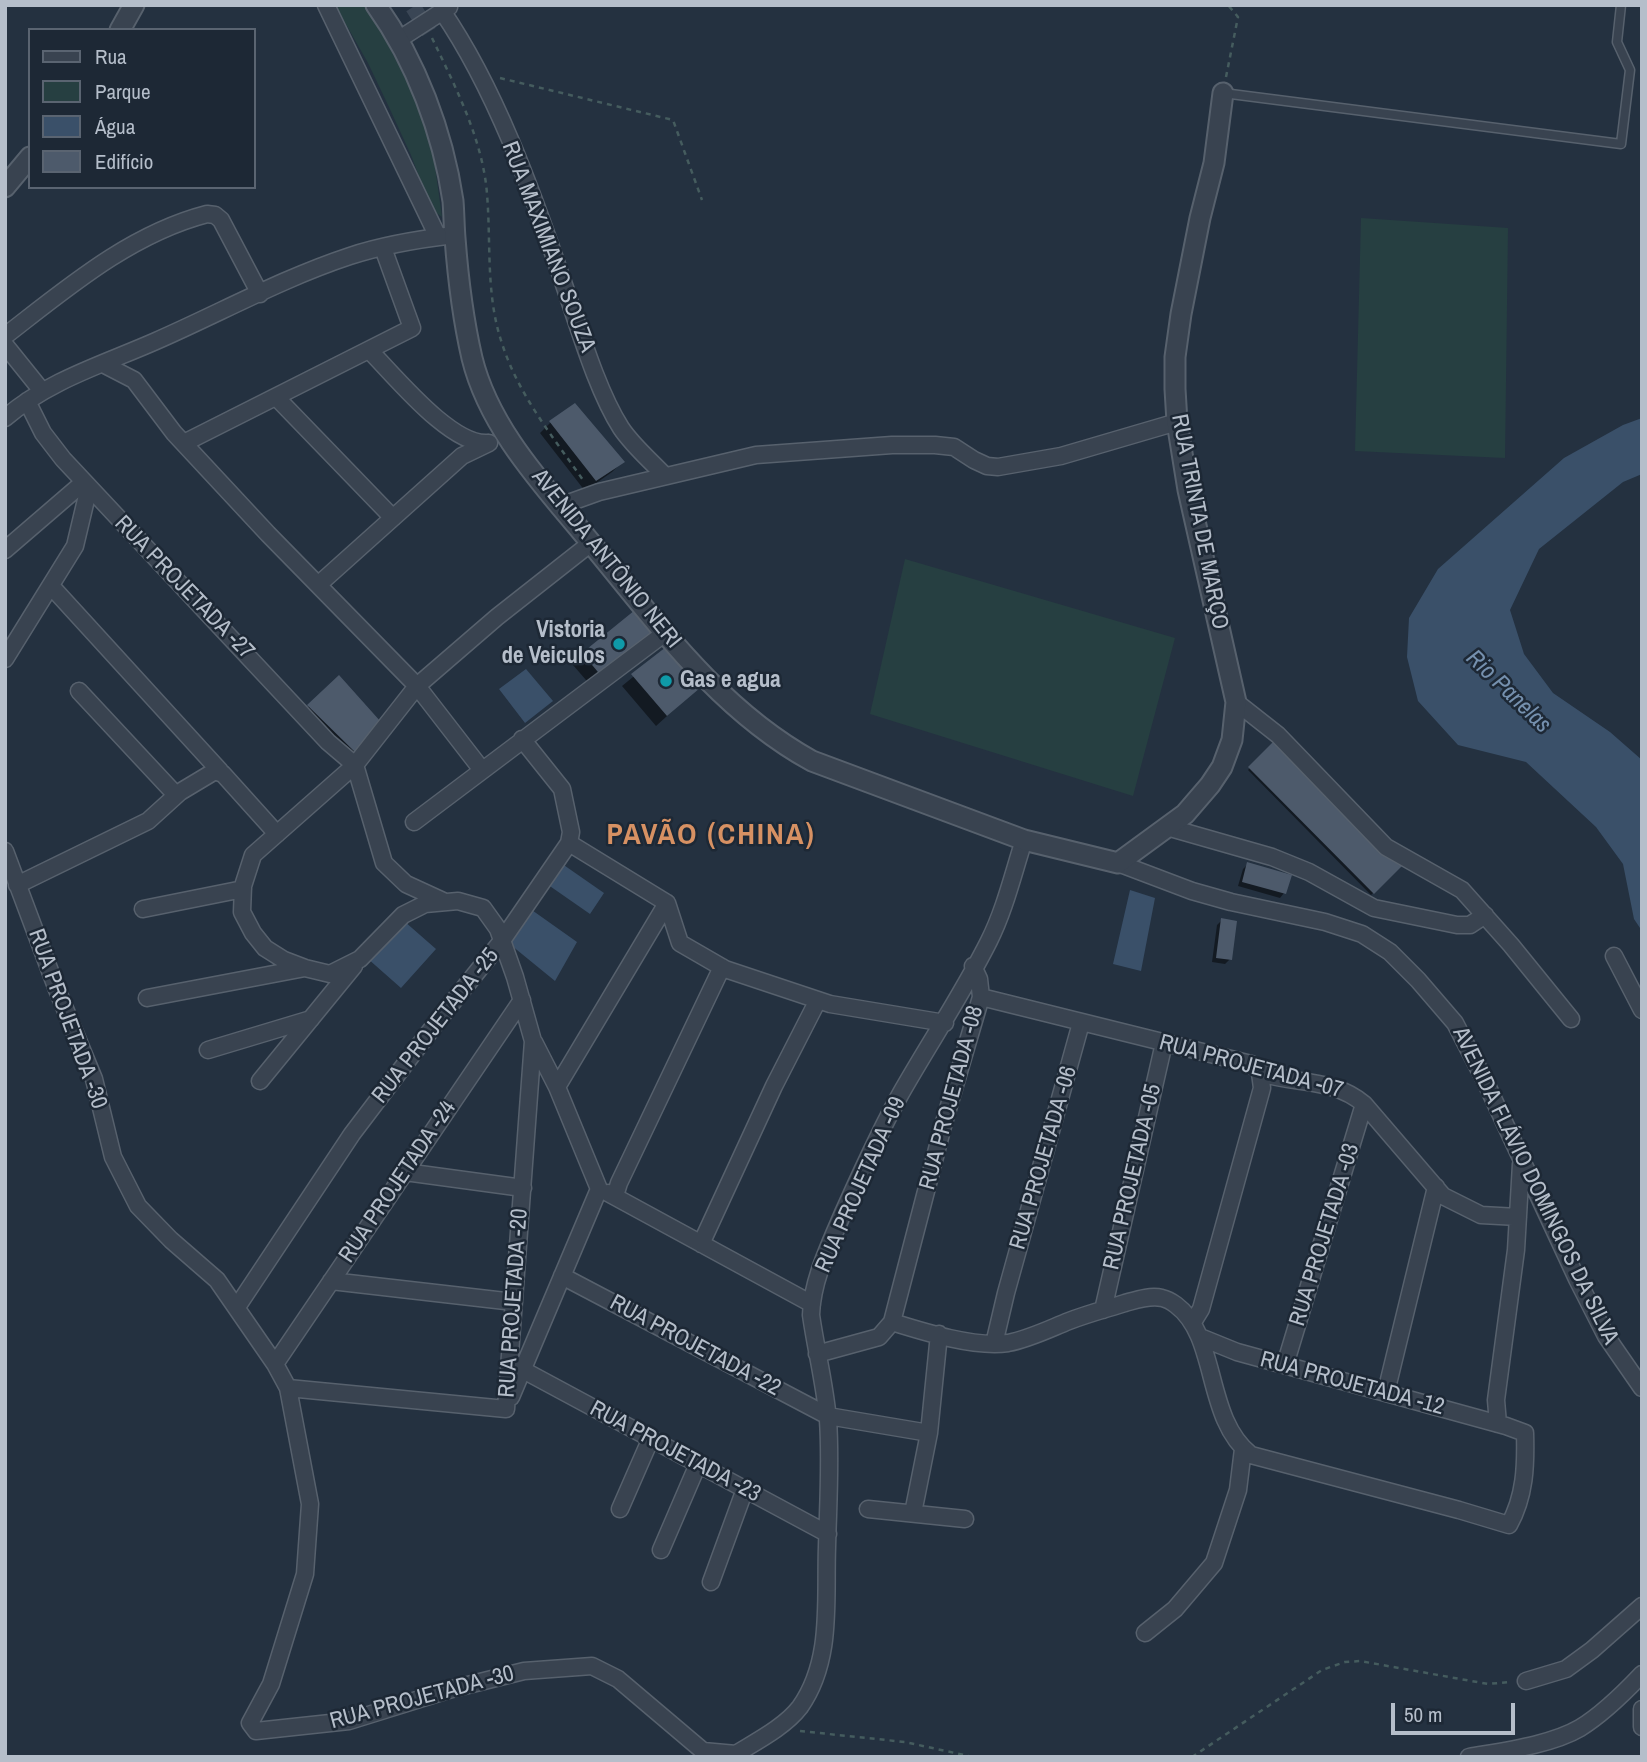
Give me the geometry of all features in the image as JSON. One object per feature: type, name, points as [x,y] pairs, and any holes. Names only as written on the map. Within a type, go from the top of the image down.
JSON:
[{"type":"street","points":[[121,28],[134,5]]},
{"type":"street","points":[[5,418],[55,383],[130,353],[320,267],[353,255],[446,236],[326,5]]},
{"type":"street","name":"AVENIDA ANTÔNIO NERI","points":[[376,5],[398,40],[421,87],[448,172],[453,205],[446,236],[473,362],[489,402],[498,439],[560,506],[665,633],[715,689],[752,722],[788,748],[812,761],[1024,840],[1118,863]]},
{"type":"street","points":[[398,40],[447,8]]},
{"type":"street","name":"RUA MAXIMIANO SOUZA","points":[[447,8],[480,74],[547,234],[584,342],[613,412],[627,437],[665,475]]},
{"type":"street","name":"RUA TRINTA DE MARÇO","points":[[1223,93],[1214,163],[1200,218],[1175,357],[1177,422],[1188,490],[1236,702]]},
{"type":"street","points":[[5,187],[28,159]]},
{"type":"street","points":[[5,336],[98,264],[141,241],[202,215],[211,214],[221,220],[260,294]]},
{"type":"street","points":[[184,443],[412,328],[383,248]]},
{"type":"street","points":[[5,345],[42,391]]},
{"type":"street","points":[[369,350],[423,407],[449,430],[477,444],[498,439]]},
{"type":"street","points":[[130,353],[134,380]]},
{"type":"street","points":[[103,363],[134,380],[162,420],[417,686],[482,770]]},
{"type":"street","points":[[276,397],[393,518]]},
{"type":"street","name":"RUA PROJETADA -27","points":[[27,401],[43,433],[86,485],[328,741],[355,765]]},
{"type":"street","points":[[560,506],[665,475],[756,455],[892,445],[954,447],[987,466],[998,467],[1061,456],[1177,422]]},
{"type":"street","points":[[318,585],[462,456],[498,439]]},
{"type":"street","points":[[5,550],[86,485]]},
{"type":"street","points":[[5,659],[75,546],[86,485]]},
{"type":"street","points":[[360,959],[330,974],[284,960],[265,948],[242,912],[243,887],[253,855],[355,765],[417,686],[497,617],[591,543]]},
{"type":"street","points":[[51,586],[277,834]]},
{"type":"street","points":[[414,822],[665,633]]},
{"type":"street","points":[[79,691],[176,795]]},
{"type":"street","points":[[1118,863],[1185,814],[1210,785],[1222,767],[1232,740],[1236,702]]},
{"type":"street","points":[[1236,702],[1278,735],[1386,846],[1462,890],[1571,1018]]},
{"type":"street","points":[[522,739],[562,789],[570,832],[569,843],[667,903],[680,943],[722,967],[818,1000],[945,1023]]},
{"type":"street","points":[[355,765],[384,863],[406,884],[443,901]]},
{"type":"street","points":[[17,885],[148,821],[176,795],[205,776],[219,771]]},
{"type":"street","points":[[1167,827],[1272,857],[1309,872],[1374,908],[1457,925],[1471,925],[1485,915]]},
{"type":"street","points":[[973,966],[1000,917],[1024,840]]},
{"type":"street","name":"RUA PROJETADA -25","points":[[237,1307],[352,1134],[502,942],[569,843]]},
{"type":"street","name":"RUA PROJETADA -30","points":[[5,851],[94,1079],[113,1157],[138,1206],[171,1240],[218,1280],[275,1364],[288,1388],[310,1504],[305,1574],[271,1684],[250,1723],[256,1731],[349,1721],[452,1689],[524,1671],[592,1666],[618,1679],[703,1751],[734,1755]]},
{"type":"street","name":"AVENIDA FLÁVIO DOMINGOS DA SILVA","points":[[1118,863],[1192,891],[1338,926],[1362,934],[1390,952],[1455,1023],[1606,1336],[1642,1388]]},
{"type":"street","points":[[143,909],[243,887]]},
{"type":"street","points":[[260,1081],[360,959],[403,915],[425,904],[443,901]]},
{"type":"street","name":"RUA PROJETADA -20","points":[[443,901],[458,901],[483,908],[498,929],[533,1041],[506,1409]]},
{"type":"street","points":[[557,1087],[667,903]]},
{"type":"street","points":[[1614,956],[1642,1010]]},
{"type":"street","name":"RUA PROJETADA -08","points":[[892,1322],[943,1126],[981,998],[979,979],[973,966]]},
{"type":"street","name":"RUA PROJETADA -09","points":[[774,1728],[799,1708],[809,1691],[825,1635],[828,1416],[811,1304],[832,1239],[859,1177],[901,1094],[945,1023],[973,966]]},
{"type":"street","points":[[615,1196],[623,1173],[722,967]]},
{"type":"street","points":[[147,998],[305,968]]},
{"type":"street","name":"RUA PROJETADA -07","points":[[981,998],[1251,1064],[1260,1073],[1351,1093],[1443,1196],[1481,1215],[1518,1217]]},
{"type":"street","name":"RUA PROJETADA -24","points":[[275,1364],[522,1000]]},
{"type":"street","points":[[701,1244],[768,1099],[818,1000]]},
{"type":"street","points":[[208,1050],[311,1018]]},
{"type":"street","name":"RUA PROJETADA -06","points":[[994,1343],[1081,1023]]},
{"type":"street","points":[[533,1041],[557,1087],[599,1189],[811,1304]]},
{"type":"street","name":"RUA PROJETADA -05","points":[[1103,1310],[1164,1043]]},
{"type":"street","points":[[1260,1073],[1262,1088],[1196,1330],[1230,1430],[1247,1452],[1509,1525],[1517,1510],[1526,1470],[1525,1433],[1502,1425],[1496,1400],[1516,1250],[1521,1162]]},
{"type":"street","name":"RUA PROJETADA -03","points":[[1285,1365],[1363,1104]]},
{"type":"street","points":[[405,1172],[523,1188]]},
{"type":"street","points":[[1386,1392],[1436,1187]]},
{"type":"street","name":"RUA PROJETADA -20","points":[[506,1409],[599,1189]]},
{"type":"street","name":"RUA PROJETADA -22","points":[[562,1276],[828,1416],[929,1433]]},
{"type":"street","points":[[331,1282],[514,1302]]},
{"type":"street","name":"RUA PROJETADA -12","points":[[892,1322],[939,1334],[994,1343],[1020,1340],[1103,1310],[1136,1300],[1158,1297],[1175,1304],[1196,1330],[1222,1347],[1502,1425]]},
{"type":"street","points":[[817,1354],[878,1337],[892,1322]]},
{"type":"street","points":[[913,1513],[929,1433],[939,1334]]},
{"type":"street","name":"RUA PROJETADA -23","points":[[523,1370],[828,1534]]},
{"type":"street","points":[[288,1388],[506,1409]]},
{"type":"street","points":[[620,1509],[650,1438]]},
{"type":"street","points":[[1145,1633],[1175,1609],[1214,1563],[1238,1490],[1247,1452]]},
{"type":"street","points":[[661,1550],[698,1464]]},
{"type":"street","points":[[711,1582],[745,1489]]},
{"type":"street","points":[[868,1509],[965,1519]]},
{"type":"street","points":[[1526,1681],[1566,1669],[1642,1606]]},
{"type":"street","points":[[1469,1757],[1524,1746],[1578,1729],[1602,1712],[1642,1674]]},
{"type":"street","points":[[1642,1709],[1642,1727]]},
{"type":"street","points":[[734,1755],[774,1728]]},
{"type":"lane","points":[[1223,93],[1621,144],[1630,70],[1617,42],[1621,5]]},
{"type":"path","points":[[1223,93],[1238,17],[1228,5]]},
{"type":"path","points":[[429,32],[476,141],[487,192],[492,297],[506,356],[533,410],[594,494]]},
{"type":"path","points":[[480,74],[673,120],[702,200]]},
{"type":"path","points":[[1192,1757],[1322,1670],[1345,1662],[1360,1661],[1488,1684],[1526,1681]]},
{"type":"path","points":[[774,1728],[905,1742],[973,1757]]},
{"type":"green space","points":[[335,5],[364,5],[409,85],[432,145],[442,217],[431,209],[411,155],[388,105]]},
{"type":"green space","points":[[1361,218],[1508,228],[1505,458],[1355,451]]},
{"type":"green space","points":[[905,559],[1175,638],[1133,796],[870,714]]},
{"type":"water","name":"Rio Panelas","points":[[1642,418],[1642,474],[1623,482],[1539,549],[1510,610],[1524,654],[1553,693],[1610,732],[1642,760],[1642,931],[1634,919],[1623,864],[1596,827],[1526,762],[1458,745],[1418,701],[1407,657],[1409,618],[1438,569],[1564,458],[1623,425]]},
{"type":"water","points":[[526,669],[553,701],[525,723],[499,689]]},
{"type":"water","points":[[558,861],[604,893],[590,914],[544,882]]},
{"type":"water","points":[[1130,890],[1155,898],[1141,971],[1113,964]]},
{"type":"water","points":[[529,908],[577,942],[555,981],[506,941]]},
{"type":"water","points":[[404,921],[436,949],[401,988],[367,958]]},
{"type":"building","points":[[575,403],[625,462],[596,481],[549,421]]},
{"type":"building","name":"Vistoria de Veiculos","points":[[635,610],[657,635],[603,678],[582,653]]},
{"type":"building","name":"Gas e agua","points":[[666,647],[700,688],[667,716],[631,674]]},
{"type":"building","points":[[339,675],[381,722],[356,753],[307,705]]},
{"type":"building","points":[[1276,739],[1402,866],[1374,894],[1248,767]]},
{"type":"building","points":[[1247,862],[1292,875],[1286,894],[1242,882]]},
{"type":"building","points":[[1221,918],[1237,921],[1232,960],[1216,958]]},
{"type":"tunnel","points":[[413,7],[429,32]]},
{"type":"place","name":"Vistoria de Veiculos","points":[[619,644]]},
{"type":"place","name":"Gas e agua","points":[[666,681]]},
{"type":"district","name":"PAVÃO (CHINA)","points":[[711,836]]}]
